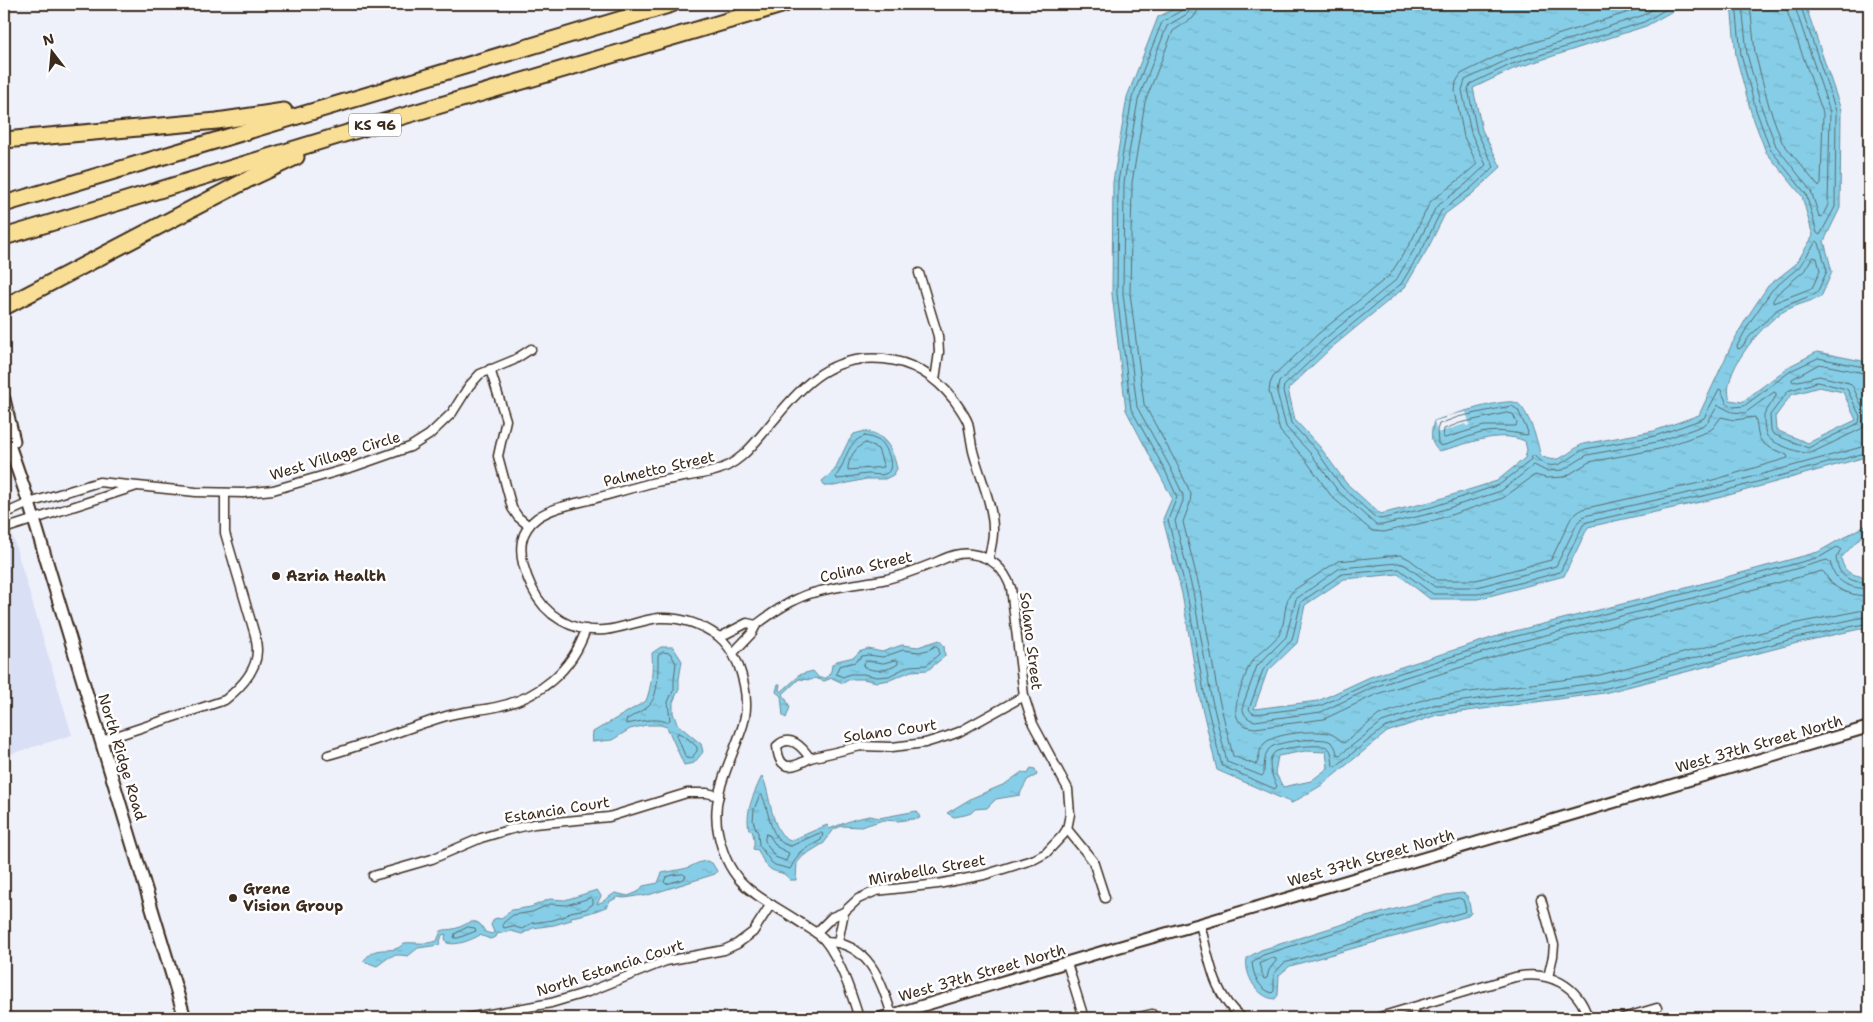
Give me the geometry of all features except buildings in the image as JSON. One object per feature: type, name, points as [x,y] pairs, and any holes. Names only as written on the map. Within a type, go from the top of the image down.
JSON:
[{"type":"highway","name":"KS 96","points":[[4,204],[672,4]]},
{"type":"highway","name":"KS 96","points":[[4,237],[400,117],[785,4]]},
{"type":"highway","points":[[4,140],[252,117],[311,106],[427,77]]},
{"type":"highway","points":[[4,307],[272,168],[319,147],[400,117]]},
{"type":"main road","name":"North Ridge Road","points":[[4,398],[29,503]]},
{"type":"main road","name":"North Ridge Road","points":[[4,430],[35,520],[185,1018]]},
{"type":"street","points":[[919,272],[938,336],[939,352],[935,380],[957,404],[967,420],[972,448],[992,516],[993,532],[989,559]]},
{"type":"street","name":"West Village Circle","points":[[4,514],[29,503],[99,482],[196,492],[225,493],[273,490],[353,467],[410,447],[438,428],[452,413],[469,386],[480,374],[514,360],[531,349]]},
{"type":"street","name":"Palmetto Street","points":[[529,526],[541,515],[567,506],[659,481],[715,471],[731,466],[750,450],[806,384],[833,367],[863,359],[892,360],[920,369],[935,380]]},
{"type":"street","points":[[490,369],[506,420],[498,456],[512,508],[518,517],[529,526],[524,534],[521,546],[522,562],[534,592],[544,608],[570,626],[605,630],[659,618],[684,619],[720,637],[733,653],[743,684],[745,713],[743,725],[729,761],[719,796],[717,825],[724,856],[737,879],[745,887],[816,933],[826,942],[848,986],[859,1018]]},
{"type":"street","name":"West Village Circle","points":[[4,529],[138,486]]},
{"type":"street","points":[[101,741],[225,700],[238,689],[253,669],[257,651],[255,635],[225,534],[225,493]]},
{"type":"street","name":"Colina Street","points":[[733,653],[752,633],[756,625],[780,607],[809,594],[887,579],[912,572],[956,554],[972,554],[989,559]]},
{"type":"street","name":"Solano Street","points":[[989,559],[1002,569],[1011,588],[1024,696],[1033,724],[1068,789],[1070,814],[1067,829]]},
{"type":"street","name":"Colina Street","points":[[720,637],[747,622],[756,625]]},
{"type":"street","points":[[328,754],[358,746],[449,715],[515,702],[541,689],[564,669],[574,656],[586,629]]},
{"type":"street","name":"Solano Court","points":[[810,758],[861,746],[892,747],[925,743],[959,732],[1024,696]]},
{"type":"street","name":"West 37th Street North","points":[[881,1018],[1067,964],[1120,946],[1869,727]]},
{"type":"street","name":"Estancia Court","points":[[372,876],[425,861],[481,838],[534,824],[609,817],[687,793],[707,793],[719,796]]},
{"type":"street","points":[[1067,829],[1093,862],[1105,898]]},
{"type":"street","name":"Mirabella Street","points":[[816,933],[832,917],[844,912],[858,899],[876,891],[960,880],[984,875],[1035,859],[1046,853],[1067,829]]},
{"type":"street","points":[[1541,899],[1554,946],[1548,977]]},
{"type":"street","name":"North Estancia Court","points":[[467,1018],[551,1003],[588,992],[666,962],[724,950],[737,944],[753,932],[771,904]]},
{"type":"street","points":[[838,942],[844,912]]},
{"type":"street","points":[[1200,924],[1217,985],[1226,1002],[1242,1018]]},
{"type":"street","points":[[826,942],[838,942],[853,949],[869,962],[882,983],[892,1015]]},
{"type":"street","points":[[1067,964],[1084,1018]]},
{"type":"street","points":[[1376,1018],[1516,977],[1532,975],[1548,977],[1562,983],[1574,992],[1583,1005],[1588,1018]]},
{"type":"street","points":[[1413,1008],[1417,1018]]},
{"type":"street","points":[[1622,1018],[1657,1008]]},
{"type":"street","points":[[1135,1018],[1152,1014]]},
{"type":"shaded area","points":[[4,508],[72,735],[4,756]]},
{"type":"water","points":[[1184,4],[1685,4],[1646,26],[1513,69],[1473,88],[1482,130],[1501,167],[1473,193],[1445,214],[1405,287],[1331,348],[1288,389],[1295,420],[1320,447],[1346,483],[1380,514],[1430,502],[1497,481],[1525,458],[1527,450],[1525,441],[1504,437],[1482,439],[1439,451],[1432,441],[1434,421],[1451,415],[1501,403],[1517,403],[1528,418],[1540,455],[1546,458],[1557,459],[1583,444],[1654,431],[1699,415],[1732,344],[1746,319],[1768,286],[1796,264],[1813,236],[1802,196],[1766,152],[1751,112],[1736,56],[1731,4],[1805,4],[1841,110],[1840,208],[1824,241],[1832,272],[1821,297],[1781,313],[1753,340],[1736,365],[1728,389],[1730,400],[1742,402],[1790,366],[1817,352],[1867,362],[1869,365],[1869,456],[1718,498],[1588,527],[1564,576],[1478,599],[1430,599],[1398,574],[1344,579],[1305,605],[1297,643],[1267,672],[1254,709],[1318,701],[1370,677],[1507,633],[1686,588],[1818,552],[1869,523],[1869,528],[1841,558],[1847,571],[1854,575],[1869,578],[1869,627],[1801,642],[1604,693],[1437,715],[1387,732],[1322,785],[1292,803],[1217,770],[1200,699],[1182,594],[1163,519],[1172,498],[1126,410],[1112,294],[1113,182],[1127,97],[1158,17]],"holes":[[[1819,387],[1843,392],[1856,420],[1808,443],[1776,430],[1775,417],[1791,395]],[[1305,751],[1326,752],[1328,768],[1311,781],[1283,787],[1275,772],[1278,756]]]},
{"type":"water","points":[[865,431],[883,439],[891,449],[897,469],[893,475],[885,479],[866,479],[834,486],[825,486],[822,481],[834,471],[848,442],[854,434]]},
{"type":"water","points":[[939,640],[944,646],[945,656],[928,670],[911,671],[890,680],[877,682],[863,679],[850,679],[843,683],[832,678],[824,681],[815,678],[811,680],[799,679],[783,694],[790,707],[786,718],[783,716],[781,696],[776,692],[778,684],[780,684],[779,690],[781,692],[798,675],[813,671],[819,678],[827,678],[832,665],[837,661],[854,657],[859,652],[868,649],[882,652],[902,645],[918,647]]},
{"type":"water","points":[[661,647],[673,647],[682,661],[679,689],[673,702],[673,713],[677,724],[701,744],[703,752],[694,763],[684,765],[667,727],[660,725],[646,725],[630,729],[612,740],[592,742],[593,732],[646,701],[652,677],[652,653]]},
{"type":"water","points":[[1031,768],[1035,769],[1037,775],[1027,780],[1020,795],[996,799],[987,808],[975,809],[965,815],[954,817],[947,813],[972,798],[1005,784],[1022,772],[1028,774]]},
{"type":"water","points":[[762,776],[778,829],[790,841],[827,825],[829,829],[855,819],[870,816],[879,818],[917,811],[920,818],[898,821],[883,820],[861,827],[842,826],[834,829],[824,843],[803,856],[797,863],[796,880],[790,880],[784,874],[772,870],[758,850],[753,849],[754,838],[752,831],[749,830],[748,816],[751,802]]},
{"type":"water","points":[[707,861],[712,863],[717,871],[715,874],[645,896],[618,897],[609,902],[608,906],[590,913],[571,917],[571,920],[554,925],[533,928],[522,934],[511,931],[497,934],[496,937],[490,939],[480,935],[468,941],[455,944],[447,943],[446,934],[442,935],[439,945],[418,948],[408,956],[394,955],[377,966],[363,961],[374,952],[395,949],[404,943],[437,941],[441,931],[458,928],[471,922],[478,923],[485,932],[492,934],[494,932],[491,925],[494,919],[500,919],[512,910],[531,907],[550,899],[565,900],[597,890],[601,896],[597,904],[615,893],[628,896],[638,892],[643,886],[658,883],[662,873]]},
{"type":"water","points":[[1462,893],[1468,897],[1471,913],[1468,916],[1290,966],[1279,975],[1278,995],[1275,999],[1269,998],[1257,990],[1250,978],[1247,958],[1261,950],[1359,919],[1446,895]]},
{"type":"pier","points":[[1466,412],[1470,425],[1466,426],[1465,424],[1437,433],[1434,421],[1446,418],[1446,413],[1447,416]]},
{"type":"place","name":"Azria Health","points":[[276,576]]},
{"type":"place","name":"Grene Vision Group","points":[[233,898]]}]
